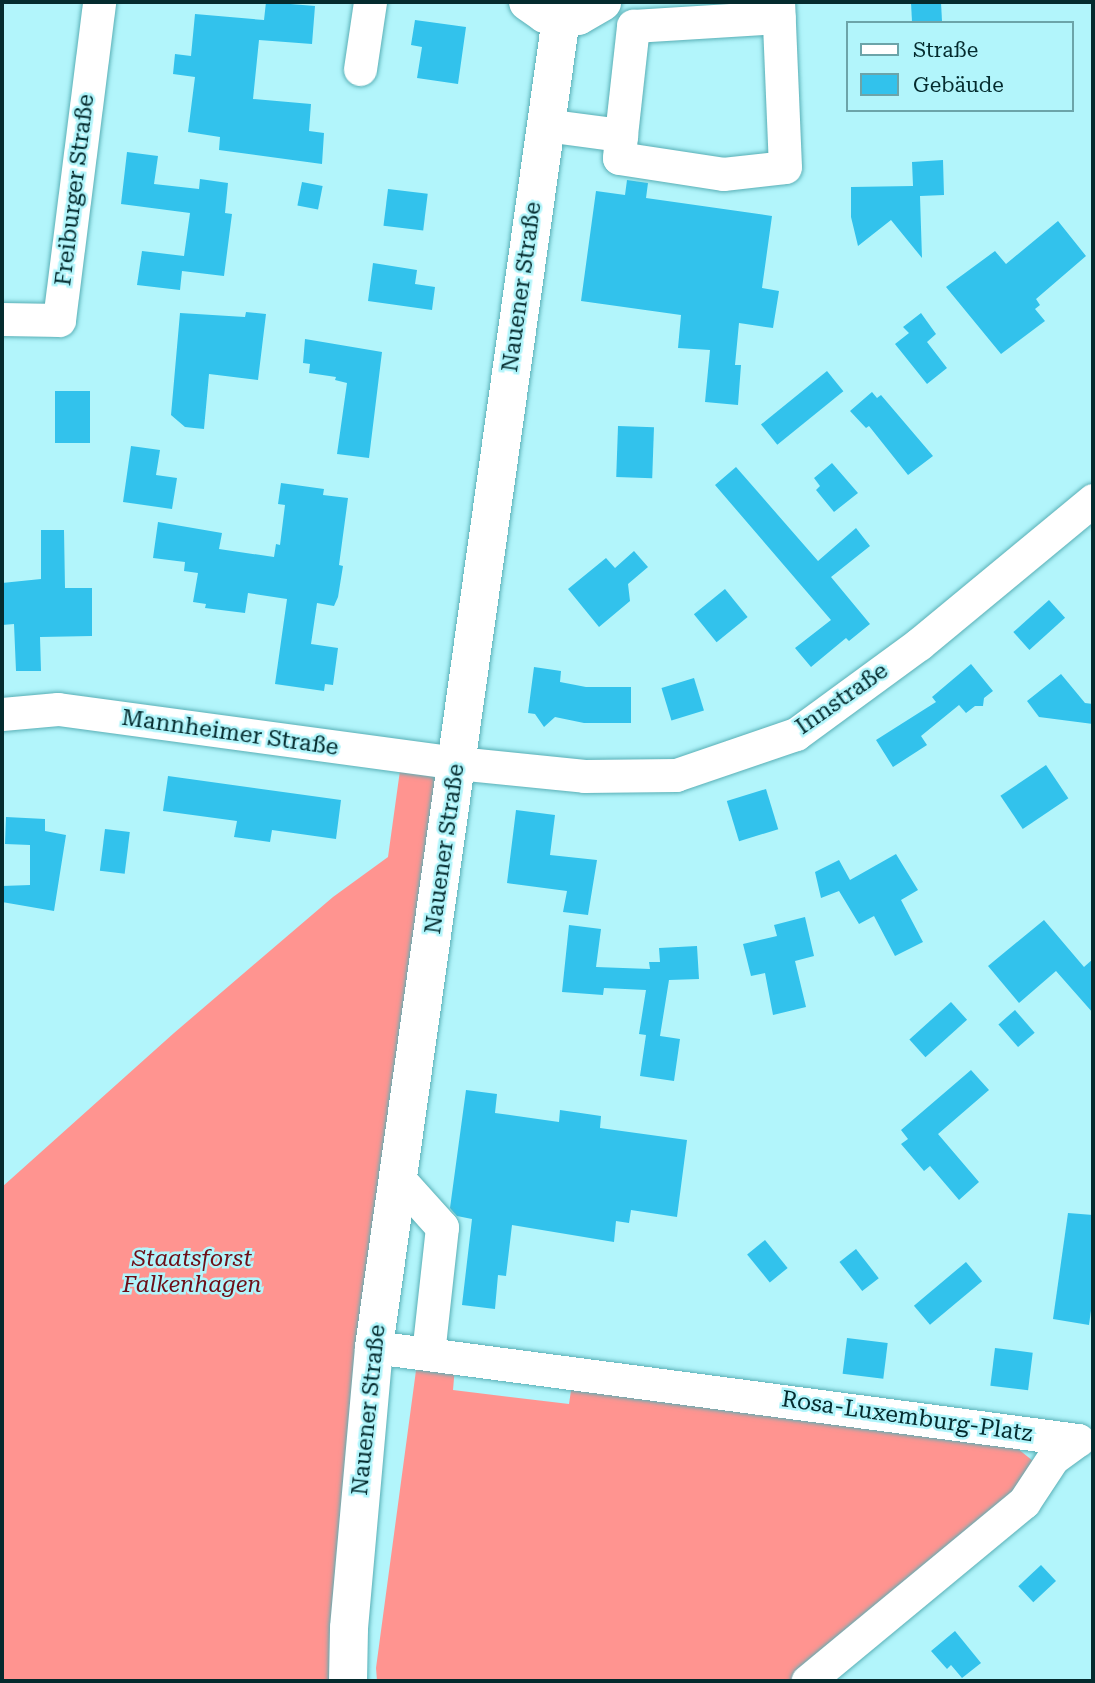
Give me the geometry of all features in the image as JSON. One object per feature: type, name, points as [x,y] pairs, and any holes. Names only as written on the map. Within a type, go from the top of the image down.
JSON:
[{"type":"main road","points":[[544,10],[578,16],[602,2]]},
{"type":"main road","name":"Nauener Straße","points":[[348,1681],[349,1628],[374,1346],[545,125],[544,10]]},
{"type":"street","name":"Freiburger Straße","points":[[2,319],[59,320],[99,2]]},
{"type":"street","points":[[360,69],[370,2]]},
{"type":"street","points":[[778,9],[785,167],[723,173],[619,158],[621,135],[633,26],[778,9]]},
{"type":"street","points":[[545,125],[621,135]]},
{"type":"street","name":"Innstraße","points":[[457,763],[584,776],[676,775],[796,734],[919,644],[1093,500]]},
{"type":"street","name":"Mannheimer Straße","points":[[2,714],[58,709],[457,763]]},
{"type":"street","points":[[398,1178],[442,1227],[428,1353]]},
{"type":"street","name":"Rosa-Luxemburg-Platz","points":[[374,1346],[1088,1437]]},
{"type":"street","name":"Rosa-Luxemburg-Platz","points":[[808,1681],[1024,1502],[1053,1458],[1088,1437]]},
{"type":"green space","name":"Staatsforst Falkenhagen","points":[[402,756],[457,763],[348,1681],[2,1681],[2,1187],[174,1033],[333,897],[388,857]]},
{"type":"green space","points":[[417,1363],[455,1367],[453,1390],[569,1404],[572,1384],[1012,1444],[1033,1461],[1031,1486],[794,1681],[377,1681],[376,1668]]},
{"type":"building","points":[[266,2],[315,6],[312,44],[259,40],[253,99],[311,104],[309,131],[324,133],[322,164],[219,150],[220,137],[188,132],[195,77],[173,74],[175,54],[191,56],[195,14],[264,20]]},
{"type":"building","points":[[941,2],[942,21],[912,21],[911,4]]},
{"type":"building","points":[[415,20],[466,27],[458,84],[417,78],[422,47],[411,45]]},
{"type":"building","points":[[127,152],[158,156],[154,184],[199,189],[200,179],[228,183],[225,213],[232,214],[224,276],[182,271],[180,290],[137,285],[142,251],[184,256],[190,213],[121,204]]},
{"type":"building","points":[[943,160],[944,195],[920,196],[922,258],[891,220],[858,246],[851,217],[851,187],[913,186],[912,162]]},
{"type":"building","points":[[627,180],[648,183],[646,198],[772,216],[762,288],[779,291],[773,328],[739,323],[735,365],[741,365],[738,405],[705,402],[710,350],[678,348],[681,315],[581,301],[596,191],[625,195]]},
{"type":"building","points":[[302,182],[323,186],[318,210],[297,206]]},
{"type":"building","points":[[388,189],[428,194],[423,231],[383,226]]},
{"type":"building","points":[[1058,221],[1086,256],[1036,299],[1040,305],[1035,309],[1045,321],[1001,354],[946,287],[995,251],[1006,264]]},
{"type":"building","points":[[373,263],[417,270],[415,284],[435,287],[432,310],[368,301]]},
{"type":"building","points":[[246,312],[266,314],[258,380],[209,374],[204,429],[185,427],[171,415],[180,313],[245,317]]},
{"type":"building","points":[[921,313],[936,334],[927,342],[947,368],[927,384],[895,344],[909,333],[903,327]]},
{"type":"building","points":[[305,339],[382,352],[369,458],[337,454],[347,383],[335,380],[336,377],[309,373],[310,364],[303,363]]},
{"type":"building","points":[[827,371],[843,391],[777,445],[761,424]]},
{"type":"building","points":[[55,391],[90,391],[90,443],[55,443]]},
{"type":"building","points":[[872,392],[877,398],[881,395],[933,456],[908,475],[869,426],[866,428],[850,411]]},
{"type":"building","points":[[618,426],[654,427],[652,478],[616,477]]},
{"type":"building","points":[[131,446],[160,450],[156,475],[177,478],[172,509],[123,502]]},
{"type":"building","points":[[832,463],[858,493],[834,512],[816,490],[820,486],[814,478]]},
{"type":"building","points":[[736,467],[818,561],[856,528],[870,546],[831,577],[870,624],[849,641],[846,638],[811,667],[795,648],[831,620],[715,485]]},
{"type":"building","points":[[281,483],[324,489],[323,495],[348,498],[339,565],[343,566],[338,597],[334,606],[317,603],[311,644],[338,648],[333,685],[325,684],[324,691],[275,684],[287,599],[248,593],[245,613],[205,608],[206,604],[193,602],[198,573],[184,571],[185,562],[153,558],[158,522],[222,533],[219,549],[274,557],[276,544],[280,545],[285,505],[278,504]]},
{"type":"building","points":[[41,530],[64,530],[65,588],[92,588],[92,636],[40,637],[41,671],[16,671],[14,624],[2,625],[2,583],[41,579]]},
{"type":"building","points":[[634,551],[648,567],[628,584],[630,601],[599,627],[568,589],[606,558],[615,568]]},
{"type":"building","points":[[725,589],[748,617],[717,642],[694,614]]},
{"type":"building","points":[[1049,600],[1065,618],[1029,650],[1013,632]]},
{"type":"building","points":[[971,664],[993,691],[984,698],[983,706],[975,706],[966,713],[959,705],[921,736],[927,745],[893,767],[876,740],[936,702],[932,697]]},
{"type":"building","points":[[534,667],[561,671],[560,682],[586,687],[631,687],[631,723],[584,723],[555,717],[544,727],[535,714],[528,713]]},
{"type":"building","points":[[1061,674],[1085,703],[1093,704],[1093,724],[1039,717],[1027,701]]},
{"type":"building","points":[[694,678],[704,711],[671,720],[661,688]]},
{"type":"building","points":[[1046,765],[1068,798],[1023,829],[1000,796]]},
{"type":"building","points":[[168,776],[341,800],[336,839],[272,830],[270,842],[234,837],[237,821],[163,811]]},
{"type":"building","points":[[766,789],[778,829],[739,841],[727,801]]},
{"type":"building","points":[[516,810],[555,815],[550,855],[597,860],[588,915],[563,912],[567,891],[507,883]]},
{"type":"building","points":[[6,817],[45,819],[45,831],[66,835],[54,911],[2,902],[2,886],[30,885],[30,845],[5,844]]},
{"type":"building","points":[[105,829],[130,832],[125,874],[100,871]]},
{"type":"building","points":[[896,854],[918,890],[901,900],[923,942],[895,956],[874,916],[859,924],[839,891],[821,898],[815,872],[839,860],[850,880]]},
{"type":"building","points":[[805,917],[814,956],[795,961],[806,1007],[773,1015],[765,973],[751,976],[743,944],[777,936],[774,925]]},
{"type":"building","points":[[1044,920],[1084,967],[1093,959],[1093,1013],[1056,971],[1019,1003],[988,966]]},
{"type":"building","points":[[569,925],[601,929],[596,967],[650,969],[649,962],[660,962],[659,948],[697,946],[699,979],[669,980],[660,1036],[680,1039],[674,1081],[640,1076],[646,1035],[639,1034],[646,990],[604,988],[603,995],[562,992]]},
{"type":"building","points":[[951,1002],[967,1020],[925,1057],[909,1039]]},
{"type":"building","points":[[1015,1010],[1035,1033],[1018,1047],[998,1024]]},
{"type":"building","points":[[971,1070],[989,1090],[938,1134],[979,1182],[959,1200],[930,1166],[924,1171],[901,1144],[908,1139],[901,1130]]},
{"type":"building","points":[[466,1090],[497,1094],[495,1113],[559,1122],[560,1110],[601,1116],[600,1128],[687,1140],[677,1217],[631,1210],[629,1223],[616,1221],[614,1242],[512,1225],[506,1276],[498,1275],[495,1309],[462,1305],[472,1219],[457,1216],[450,1208]]},
{"type":"building","points":[[1068,1213],[1093,1215],[1093,1296],[1089,1325],[1053,1319]]},
{"type":"building","points":[[765,1240],[788,1268],[770,1282],[747,1254]]},
{"type":"building","points":[[856,1249],[879,1278],[862,1291],[839,1262]]},
{"type":"building","points":[[966,1262],[982,1281],[930,1325],[914,1306]]},
{"type":"building","points":[[847,1338],[888,1343],[883,1379],[843,1374]]},
{"type":"building","points":[[995,1348],[1033,1353],[1028,1390],[990,1386]]},
{"type":"building","points":[[1041,1565],[1056,1581],[1033,1602],[1018,1586]]},
{"type":"building","points":[[955,1631],[981,1663],[962,1678],[951,1665],[947,1669],[931,1651]]}]
